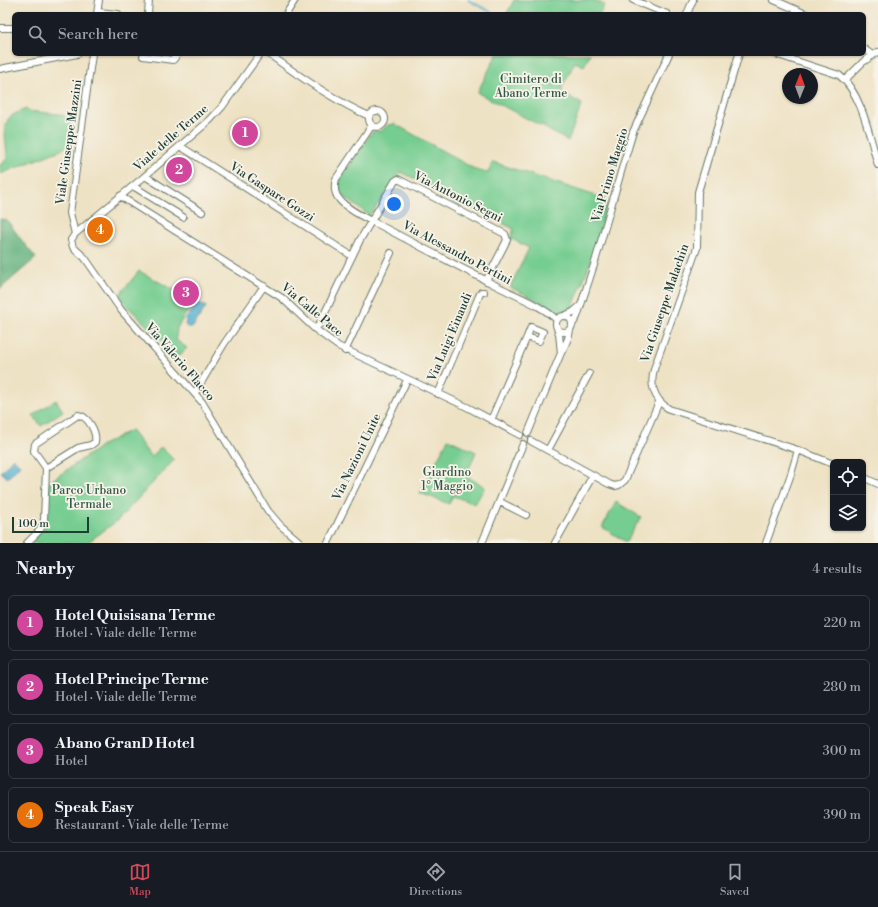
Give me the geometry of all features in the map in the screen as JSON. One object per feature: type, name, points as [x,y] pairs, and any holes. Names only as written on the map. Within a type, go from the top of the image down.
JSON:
[{"type":"street","points":[[97,12],[99,0]]},
{"type":"street","points":[[148,12],[149,0]]},
{"type":"street","points":[[287,12],[295,0]]},
{"type":"street","points":[[633,0],[662,12]]},
{"type":"street","points":[[688,12],[694,0]]},
{"type":"street","points":[[774,0],[801,12]]},
{"type":"street","points":[[0,28],[12,28]]},
{"type":"street","points":[[845,80],[875,53]]},
{"type":"street","points":[[0,69],[67,56]]},
{"type":"street","name":"Viale Giuseppe Mazzini","points":[[82,255],[72,244],[71,240],[74,234],[70,213],[92,56]]},
{"type":"street","points":[[143,56],[173,60],[176,56]]},
{"type":"street","name":"Viale delle Terme","points":[[74,234],[210,120],[222,107],[260,56]]},
{"type":"street","points":[[272,56],[310,83],[369,116]]},
{"type":"street","name":"Via Primo Maggio","points":[[528,433],[564,348],[571,327],[577,317],[595,262],[622,165],[633,132],[668,56]]},
{"type":"street","name":"Via Giuseppe Malachin","points":[[659,402],[653,389],[653,372],[698,248],[698,192],[738,56]]},
{"type":"street","points":[[781,56],[839,75],[845,80],[864,115],[878,165]]},
{"type":"street","points":[[379,111],[382,112],[386,118],[386,121],[381,126],[375,127],[370,122],[369,116],[372,112],[379,111]]},
{"type":"street","name":"Via Alessandro Pertini","points":[[372,125],[341,171],[334,185],[335,194],[339,200],[371,220],[542,308],[557,320]]},
{"type":"street","name":"Via Gaspare Gozzi","points":[[180,146],[352,256]]},
{"type":"street","points":[[145,176],[202,212]]},
{"type":"street","name":"Via Antonio Segni","points":[[371,220],[395,181],[398,179],[503,233],[506,235],[507,240],[486,280]]},
{"type":"street","points":[[133,186],[183,217]]},
{"type":"street","name":"Via Calle Pace","points":[[120,196],[264,286],[292,306],[322,336],[345,350],[492,420],[520,436]]},
{"type":"street","points":[[315,329],[319,324],[371,220]]},
{"type":"street","points":[[345,350],[392,253]]},
{"type":"street","name":"Via Valerio Flacco","points":[[82,255],[121,310],[194,393],[213,420],[268,511],[280,525],[300,543]]},
{"type":"street","points":[[194,393],[224,344],[264,286]]},
{"type":"street","name":"Via Luigi Einaudi","points":[[438,394],[479,296],[481,292],[484,292]]},
{"type":"street","points":[[557,320],[573,312],[580,306]]},
{"type":"street","points":[[557,328],[564,332],[571,327],[570,319],[564,316]]},
{"type":"street","name":"Via Primo Maggio","points":[[557,320],[556,325],[559,334],[561,353]]},
{"type":"street","points":[[492,420],[527,336]]},
{"type":"street","points":[[548,450],[589,374]]},
{"type":"street","name":"Via Nazioni Unite","points":[[328,543],[407,380]]},
{"type":"street","points":[[531,441],[602,481],[615,486],[619,485],[625,480],[659,402],[669,409],[798,450],[830,463]]},
{"type":"street","points":[[27,543],[41,528],[44,520],[46,468],[34,451],[35,444],[76,416],[82,416],[95,431],[95,442],[90,446],[78,448],[46,468]]},
{"type":"street","points":[[523,444],[519,440],[522,433],[528,433],[531,436],[531,441]]},
{"type":"street","points":[[523,444],[528,444],[531,441]]},
{"type":"street","points":[[482,543],[523,444]]},
{"type":"street","points":[[766,543],[792,474],[798,450]]},
{"type":"street","points":[[555,543],[593,475]]},
{"type":"street","points":[[866,478],[878,484]]},
{"type":"street","points":[[500,502],[526,515]]},
{"type":"green space","points":[[514,0],[595,0],[604,5],[601,12],[508,12]]},
{"type":"green space","name":"Cimitero di Abano Terme","points":[[496,56],[589,56],[584,66],[575,62],[562,87],[562,93],[582,104],[568,141],[543,127],[544,125],[542,124],[541,126],[478,93]]},
{"type":"green space","points":[[26,109],[28,111],[59,114],[69,118],[69,144],[61,150],[0,174],[0,165],[6,160],[7,157],[5,135],[6,124],[11,116]]},
{"type":"green space","points":[[395,124],[478,171],[488,173],[493,162],[608,200],[591,261],[572,309],[565,312],[560,312],[510,287],[529,248],[510,238],[514,229],[463,203],[461,207],[451,202],[453,198],[401,172],[371,214],[367,214],[342,195],[339,191],[340,179],[372,132],[381,131],[388,125]]},
{"type":"green space","points":[[0,219],[7,220],[36,258],[0,289]]},
{"type":"green space","points":[[139,271],[194,301],[177,328],[176,340],[187,348],[176,359],[166,345],[125,304],[120,294]]},
{"type":"green space","points":[[56,400],[63,411],[41,426],[33,415]]},
{"type":"green space","name":"Parco Urbano Termale","points":[[131,430],[151,457],[161,447],[174,460],[118,520],[87,543],[30,543],[44,529],[46,523],[48,483],[101,446]]},
{"type":"green space","name":"Giardino 1° Maggio","points":[[448,439],[476,452],[466,476],[485,487],[475,504],[453,496],[449,504],[420,493]]},
{"type":"green space","points":[[616,502],[641,517],[626,542],[602,527]]},
{"type":"water","points":[[198,302],[206,307],[193,327],[187,327],[185,325],[185,320]]},
{"type":"water","points":[[13,458],[20,465],[8,478],[1,472]]},
{"type":"waterway","points":[[468,0],[491,12]]},
{"type":"place","name":"Hotel Quisisana Terme","points":[[245,133]]},
{"type":"place","name":"Hotel Principe Terme","points":[[179,170]]},
{"type":"place","name":"Speak Easy","points":[[100,230]]},
{"type":"place","name":"Abano GranD Hotel","points":[[186,293]]}]
